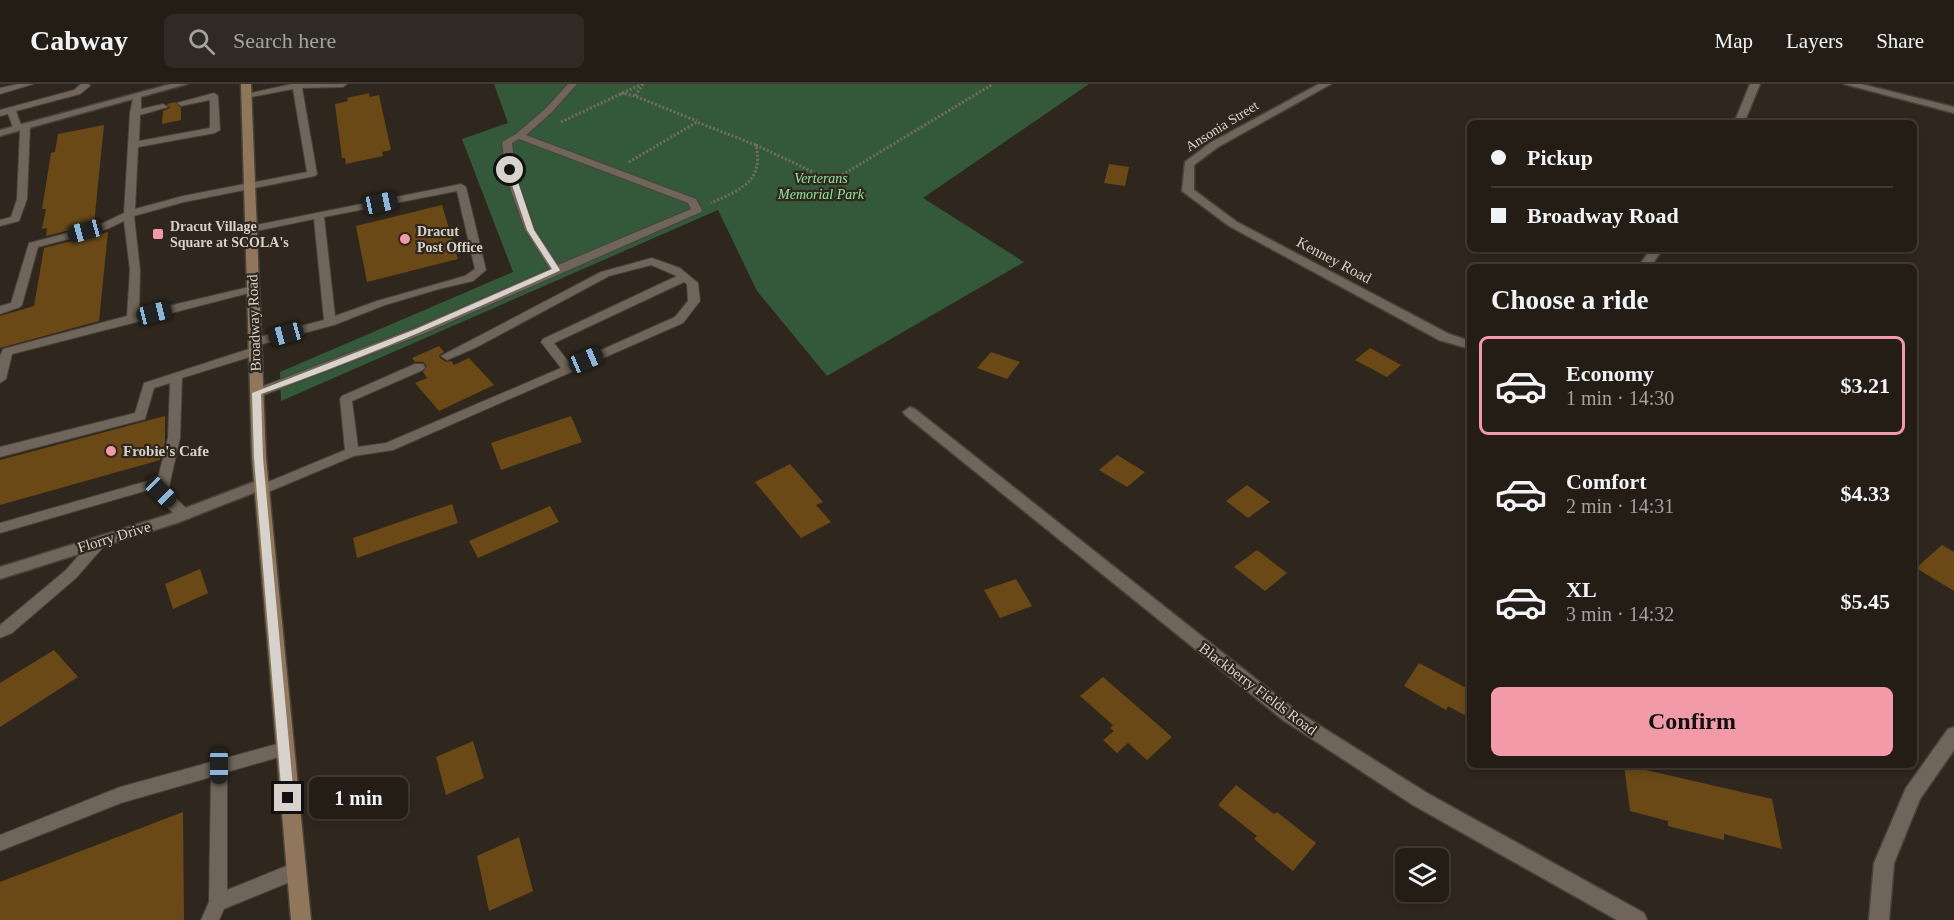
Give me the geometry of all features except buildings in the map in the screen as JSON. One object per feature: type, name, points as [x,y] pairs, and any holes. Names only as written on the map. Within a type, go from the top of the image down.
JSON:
[{"type":"main road","name":"Broadway Road","points":[[246,89],[261,487],[301,920]]},
{"type":"street","points":[[0,133],[182,84]]},
{"type":"street","name":"Ansonia Street","points":[[1188,191],[1190,164],[1215,146],[1326,84]]},
{"type":"street","points":[[1740,120],[1755,84]]},
{"type":"street","points":[[1850,84],[1954,110]]},
{"type":"street","name":"Kenney Road","points":[[1188,191],[1242,230],[1444,337],[1467,344]]},
{"type":"street","name":"Blackberry Fields Road","points":[[910,412],[1289,715],[1420,799],[1637,920]]},
{"type":"street","name":"Florry Drive","points":[[0,573],[261,487]]},
{"type":"street","points":[[1879,920],[1884,863],[1913,794],[1954,735]]},
{"type":"lane","points":[[0,91],[29,84]]},
{"type":"lane","points":[[0,113],[77,92],[86,86],[85,84]]},
{"type":"lane","points":[[246,89],[344,84]]},
{"type":"lane","points":[[556,270],[530,230],[511,177],[507,142],[519,136],[548,111],[573,84]]},
{"type":"lane","points":[[0,310],[15,305],[33,245],[103,226],[129,215],[183,199],[312,174],[297,85]]},
{"type":"lane","points":[[133,318],[135,270],[129,215],[137,96]]},
{"type":"lane","points":[[133,145],[216,129],[214,96],[182,103]]},
{"type":"lane","points":[[135,113],[163,107]]},
{"type":"lane","points":[[0,223],[15,219],[22,199],[21,127],[11,110]]},
{"type":"lane","points":[[257,393],[326,369],[419,331],[697,210],[692,201],[519,136]]},
{"type":"lane","points":[[0,452],[141,416],[148,386],[392,300],[469,279],[481,270],[461,187],[251,229]]},
{"type":"lane","points":[[319,216],[330,322]]},
{"type":"lane","points":[[261,487],[352,452],[388,447],[680,320],[694,301],[692,283],[676,270],[652,261],[605,274],[447,356]]},
{"type":"lane","points":[[567,368],[547,342],[685,277]]},
{"type":"lane","points":[[0,379],[7,352],[253,289]]},
{"type":"lane","points":[[352,452],[346,399],[419,367]]},
{"type":"lane","points":[[177,376],[174,438],[161,492],[184,514]]},
{"type":"lane","points":[[0,528],[164,481]]},
{"type":"lane","points":[[0,632],[7,629],[71,574],[99,542]]},
{"type":"lane","points":[[0,843],[120,795],[284,749]]},
{"type":"lane","points":[[210,920],[218,903],[219,766]]},
{"type":"lane","points":[[218,903],[296,871]]},
{"type":"path","points":[[534,141],[564,120],[573,118],[619,93],[643,84]]},
{"type":"path","points":[[635,96],[643,84]]},
{"type":"path","points":[[619,93],[635,96],[756,145],[832,181],[993,84]]},
{"type":"path","points":[[614,171],[698,122]]},
{"type":"path","points":[[697,210],[744,186],[757,174],[760,159],[756,145]]},
{"type":"green space","name":"Verterans Memorial Park","points":[[494,84],[1089,84],[923,198],[1024,262],[827,376],[757,291],[718,210],[281,401],[280,372],[513,272],[462,139],[508,123]]},
{"type":"place","name":"Dracut Village Square at SCOLA's","points":[[158,234]]},
{"type":"place","name":"Dracut Post Office","points":[[405,239]]},
{"type":"place","name":"Frobie's Cafe","points":[[111,451]]},
{"type":"route","points":[[288,798],[258,458],[257,393],[326,369],[419,331],[556,270],[530,230],[510,170]]}]
